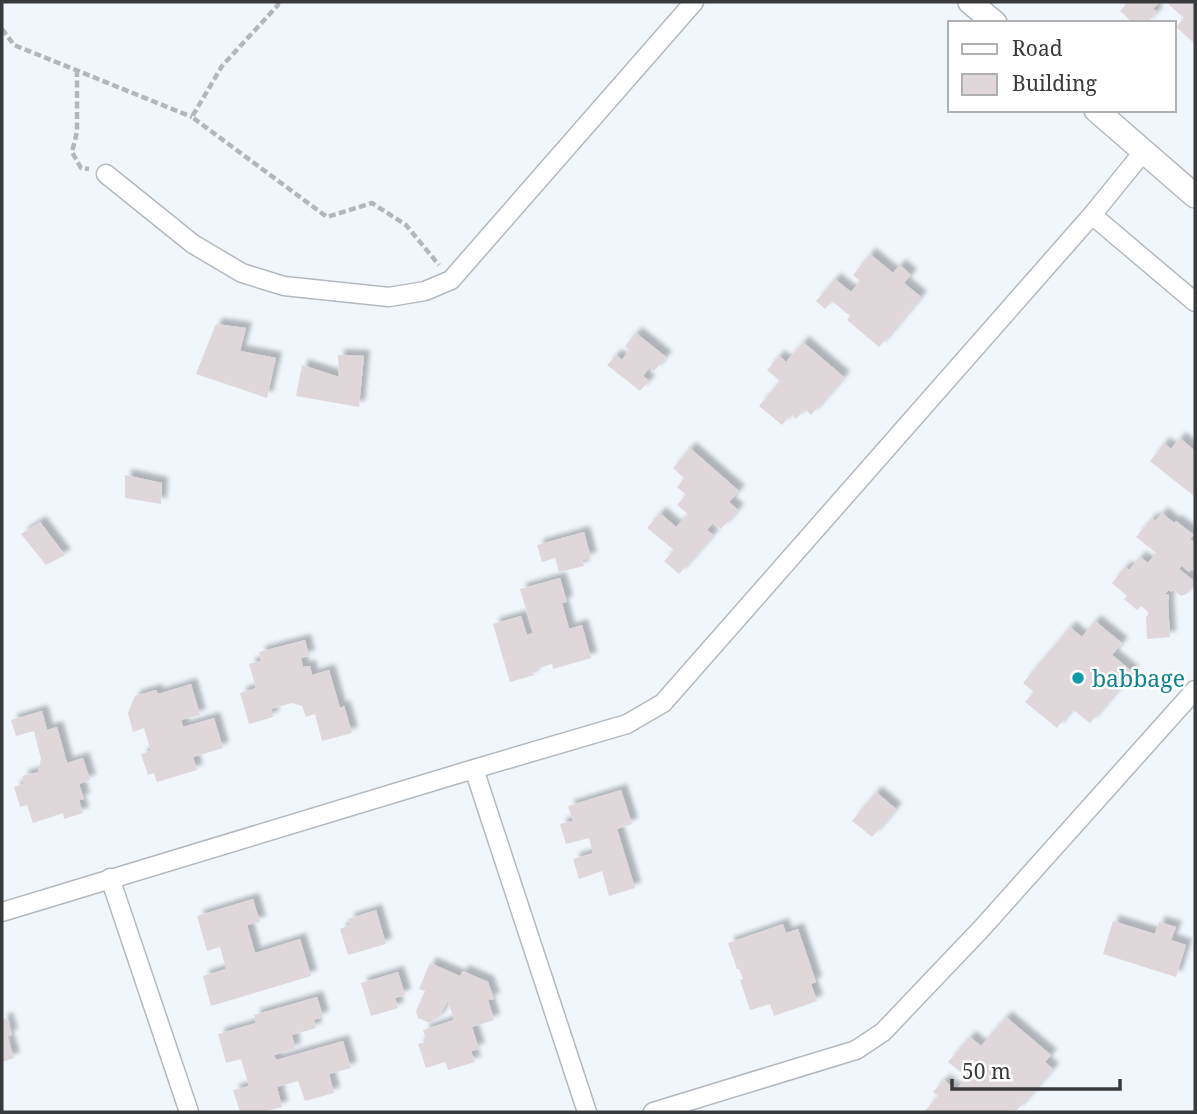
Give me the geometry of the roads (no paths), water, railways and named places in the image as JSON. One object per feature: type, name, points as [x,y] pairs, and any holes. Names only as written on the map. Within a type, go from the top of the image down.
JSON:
[{"type":"street","points":[[106,174],[193,244],[242,273],[284,286],[389,297],[425,291],[451,280],[694,2]]},
{"type":"street","points":[[970,2],[993,21]]},
{"type":"street","points":[[1098,112],[1195,196]]},
{"type":"street","points":[[2,912],[627,724],[663,703],[1092,215],[1144,151]]},
{"type":"street","points":[[1092,215],[1195,302]]},
{"type":"street","points":[[653,1112],[856,1051],[883,1031],[983,927],[1195,690]]},
{"type":"street","points":[[474,769],[587,1112]]},
{"type":"street","points":[[110,878],[189,1112]]},
{"type":"place","name":"babbage","points":[[1078,678]]}]
